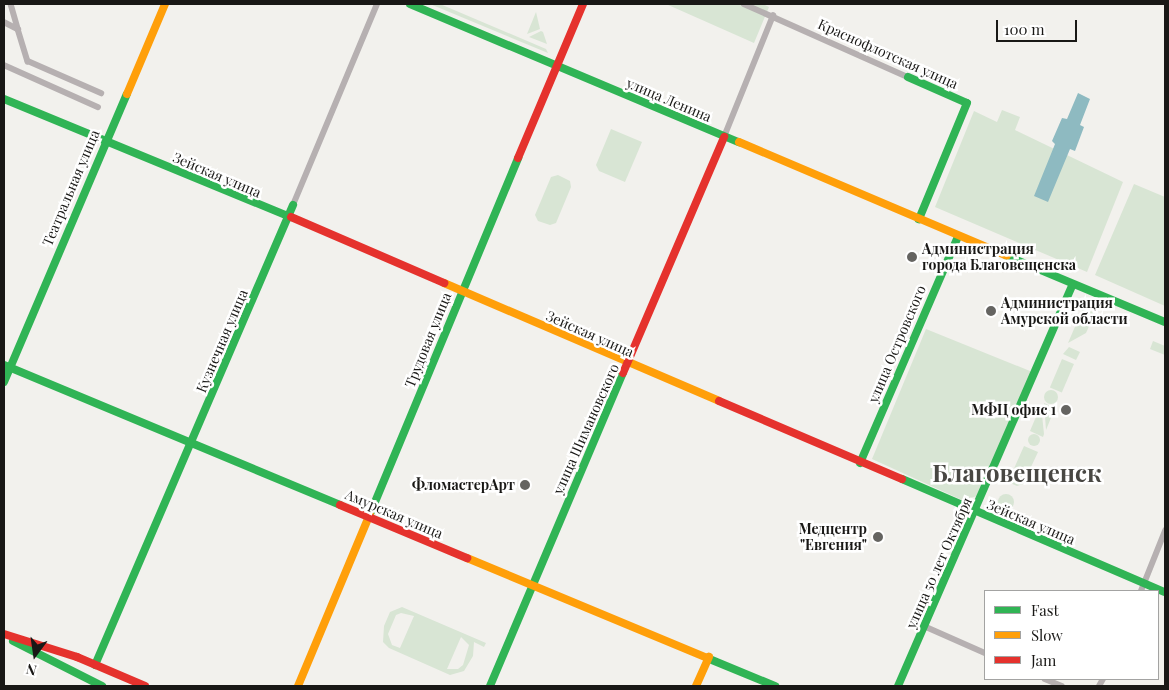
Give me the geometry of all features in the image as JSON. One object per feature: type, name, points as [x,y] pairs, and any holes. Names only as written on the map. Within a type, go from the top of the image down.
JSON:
[{"type":"street","points":[[11,4],[28,61],[101,93]]},
{"type":"street","name":"Театральная улица","points":[[4,382],[7,366],[165,4]]},
{"type":"street","name":"Кузнечная улица","points":[[87,683],[192,444],[377,4]]},
{"type":"street","name":"улица Ленина","points":[[410,4],[1165,322]]},
{"type":"street","name":"Трудовая улица","points":[[298,686],[461,291],[583,4]]},
{"type":"street","name":"Краснофлотская улица","points":[[744,4],[968,103],[919,219]]},
{"type":"street","name":"улица Шимановского","points":[[490,686],[774,16]]},
{"type":"street","points":[[4,22],[18,29]]},
{"type":"street","points":[[4,65],[98,107]]},
{"type":"street","name":"Зейская улица","points":[[4,99],[288,216],[975,512],[1143,587],[1156,590]]},
{"type":"street","name":"улица Островского","points":[[860,463],[958,236]]},
{"type":"street","name":"улица 50 лет Октября","points":[[898,686],[1074,284]]},
{"type":"street","name":"Амурская улица","points":[[7,366],[368,518],[776,686]]},
{"type":"street","points":[[1143,587],[1165,531]]},
{"type":"street","points":[[924,626],[984,653]]},
{"type":"street","points":[[4,635],[95,665],[145,686]]},
{"type":"street","points":[[4,635],[87,683],[102,686]]},
{"type":"street","points":[[696,686],[709,657]]},
{"type":"street","points":[[1047,680],[1062,686]]},
{"type":"green space","points":[[430,4],[440,4],[546,49],[548,53]]},
{"type":"green space","points":[[666,4],[763,4],[769,7],[754,43]]},
{"type":"green space","points":[[536,12],[540,29],[527,34]]},
{"type":"green space","points":[[541,31],[543,32],[547,44],[529,37]]},
{"type":"green space","points":[[1002,110],[1020,117],[1015,130],[1123,182],[1087,272],[935,207],[974,111],[997,122]]},
{"type":"green space","points":[[611,129],[642,142],[625,182],[599,171],[596,165]]},
{"type":"green space","points":[[558,175],[570,181],[571,187],[556,223],[550,225],[538,221],[535,215],[551,177]]},
{"type":"green space","points":[[1134,184],[1165,197],[1165,306],[1095,275]]},
{"type":"green space","points":[[1083,308],[1095,313],[1086,333],[1068,343]]},
{"type":"green space","points":[[926,329],[1030,371],[1032,376],[978,496],[962,500],[872,459]]},
{"type":"green space","points":[[1153,341],[1165,346],[1165,355],[1150,349]]},
{"type":"green space","points":[[1069,347],[1080,352],[1076,360],[1063,354]]},
{"type":"green space","points":[[1062,359],[1074,364],[1062,393],[1050,388]]},
{"type":"green space","points":[[1051,390],[1056,392],[1058,397],[1056,402],[1051,404],[1046,402],[1044,397],[1046,392]]},
{"type":"green space","points":[[1044,403],[1055,408],[1046,430]]},
{"type":"green space","points":[[1041,405],[1044,434],[1043,437],[1030,431]]},
{"type":"green space","points":[[1036,434],[1039,435],[1039,445],[1032,446],[1029,445],[1028,438],[1029,435]]},
{"type":"green space","points":[[1024,446],[1038,452],[1023,484],[1017,486],[1008,482]]},
{"type":"green space","points":[[1006,494],[1014,502],[1006,510],[998,502]]},
{"type":"green space","points":[[402,607],[486,643],[484,647],[474,642],[473,656],[464,671],[450,675],[389,648],[383,642],[384,626],[390,612]],"holes":[[[401,613],[414,616],[400,648],[392,645],[388,634],[396,615]],[[461,637],[469,645],[463,665],[458,669],[447,669]]]},
{"type":"water","points":[[1078,93],[1090,99],[1080,125],[1084,127],[1075,151],[1070,149],[1048,202],[1034,196],[1055,144],[1052,141],[1062,118],[1067,119]]},
{"type":"traffic: fast","points":[[410,4],[739,142]]},
{"type":"traffic: fast","points":[[908,77],[967,103],[919,219]]},
{"type":"traffic: fast","points":[[4,382],[127,94]]},
{"type":"traffic: fast","points":[[4,99],[291,217]]},
{"type":"traffic: fast","points":[[370,514],[518,158]]},
{"type":"traffic: fast","points":[[95,665],[293,205]]},
{"type":"traffic: fast","points":[[860,463],[958,236]]},
{"type":"traffic: fast","points":[[1007,256],[1165,322]]},
{"type":"traffic: fast","points":[[898,686],[1073,284]]},
{"type":"traffic: fast","points":[[4,365],[340,505]]},
{"type":"traffic: fast","points":[[490,686],[623,373]]},
{"type":"traffic: fast","points":[[902,479],[1165,592]]},
{"type":"traffic: fast","points":[[13,641],[102,686]]},
{"type":"traffic: fast","points":[[707,658],[775,686]]},
{"type":"traffic: slow","points":[[127,94],[165,4]]},
{"type":"traffic: slow","points":[[739,142],[1007,256]]},
{"type":"traffic: slow","points":[[444,283],[719,401]]},
{"type":"traffic: slow","points":[[298,686],[370,514]]},
{"type":"traffic: slow","points":[[467,558],[707,658]]},
{"type":"traffic: slow","points":[[696,686],[709,657]]},
{"type":"traffic: jam","points":[[518,158],[583,4]]},
{"type":"traffic: jam","points":[[623,373],[724,137]]},
{"type":"traffic: jam","points":[[291,217],[444,283]]},
{"type":"traffic: jam","points":[[719,401],[902,479]]},
{"type":"traffic: jam","points":[[340,505],[467,558]]},
{"type":"traffic: jam","points":[[4,634],[77,657],[145,686]]},
{"type":"place","name":"Администрация города Благовещенска","points":[[912,257]]},
{"type":"place","name":"Администрация Амурской области","points":[[991,311]]},
{"type":"place","name":"МФЦ офис 1","points":[[1066,410]]},
{"type":"place","name":"ФломастерАрт","points":[[525,485]]},
{"type":"place","name":"Медцентр \"Евгения\"","points":[[878,537]]},
{"type":"district","name":"Благовещенск","points":[[1017,473]]}]
